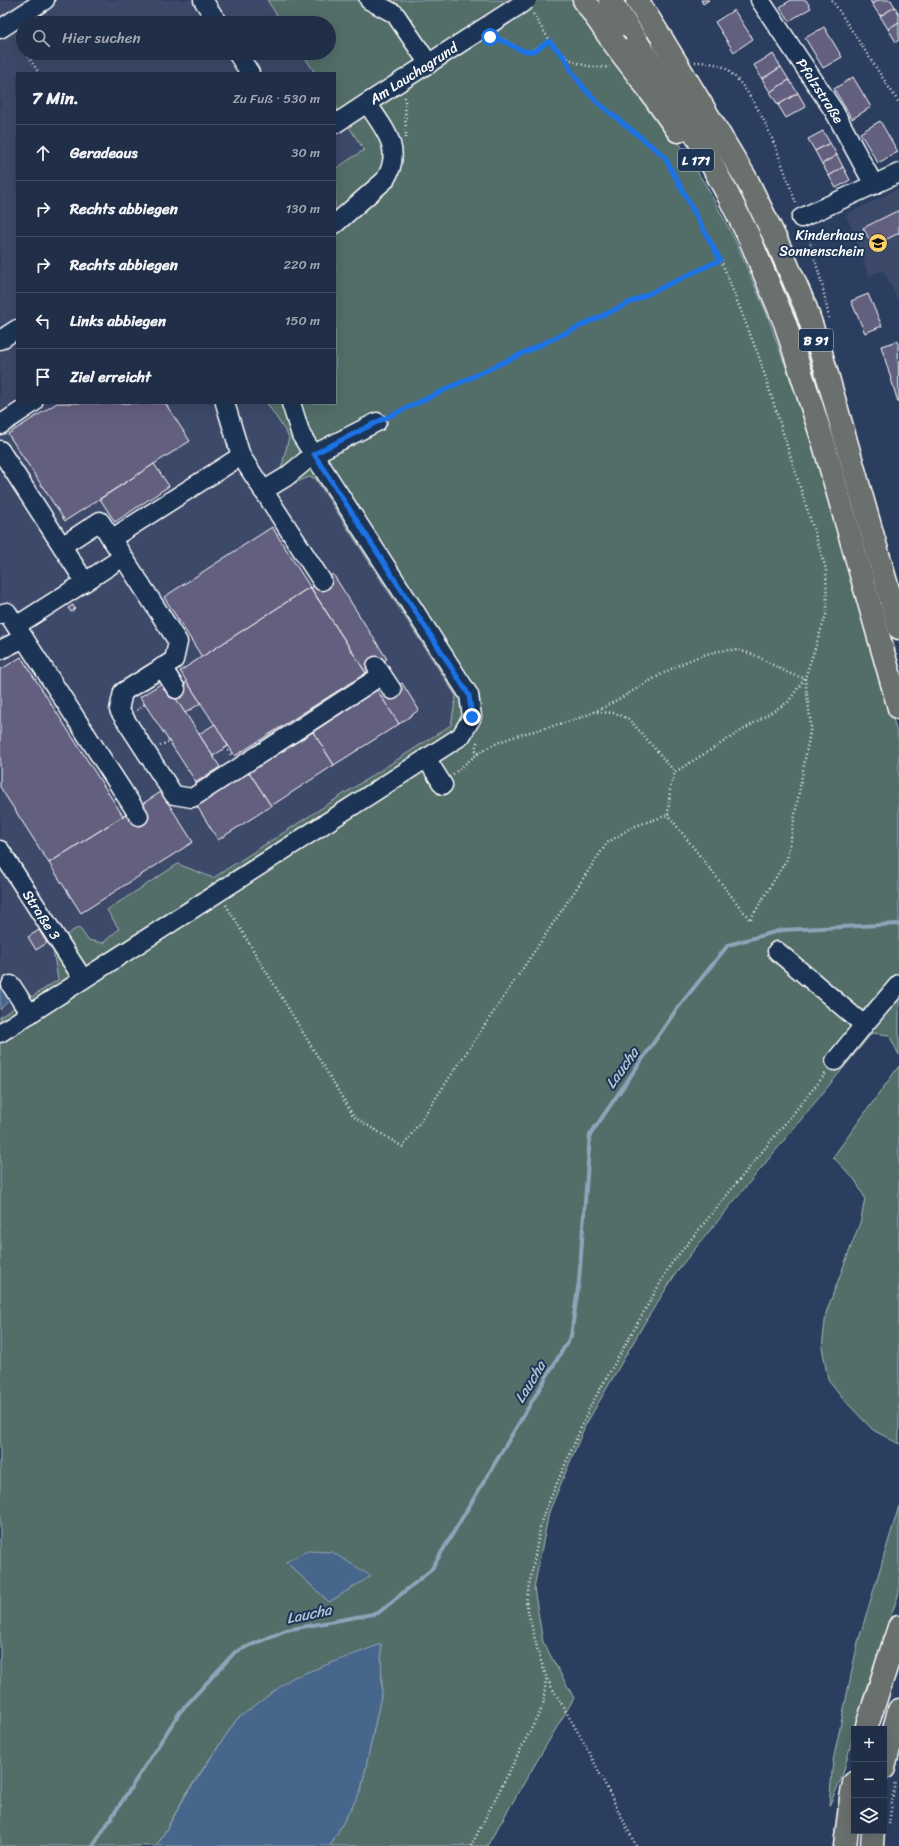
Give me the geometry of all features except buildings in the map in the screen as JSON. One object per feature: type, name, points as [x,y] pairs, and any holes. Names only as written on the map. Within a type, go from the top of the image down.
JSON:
[{"type":"highway","points":[[584,0],[613,42],[663,79]]},
{"type":"highway","name":"B 91","points":[[610,0],[663,79],[690,124],[726,191],[748,237],[785,323],[821,434],[899,708]]},
{"type":"highway","name":"B 91","points":[[637,0],[663,41],[663,79],[748,182],[778,244],[805,306],[821,353],[899,628]]},
{"type":"highway","points":[[867,1726],[899,1626]]},
{"type":"highway","points":[[890,1772],[899,1710]]},
{"type":"highway","points":[[845,1846],[851,1798]]},
{"type":"highway","points":[[872,1846],[878,1834]]},
{"type":"street","points":[[20,16],[45,0]]},
{"type":"street","points":[[203,0],[213,16]]},
{"type":"street","points":[[369,0],[395,14],[429,64]]},
{"type":"street","name":"Pfalzstraße","points":[[760,0],[834,111],[874,185]]},
{"type":"street","name":"Am Lauchagrund","points":[[336,223],[385,180],[391,170],[394,160],[393,149],[389,138],[367,103],[429,64],[526,7]]},
{"type":"street","points":[[0,29],[16,19]]},
{"type":"street","points":[[242,60],[249,72]]},
{"type":"street","points":[[336,123],[367,103]]},
{"type":"street","points":[[802,218],[899,173]]},
{"type":"street","points":[[0,340],[16,330]]},
{"type":"street","points":[[0,425],[32,404]]},
{"type":"street","points":[[225,404],[241,456],[322,582]]},
{"type":"street","points":[[0,1033],[461,736],[472,717],[469,695],[301,435],[291,404]]},
{"type":"street","points":[[264,491],[286,477],[314,454],[377,422]]},
{"type":"street","points":[[0,450],[85,582]]},
{"type":"street","points":[[111,540],[241,456]]},
{"type":"street","points":[[62,546],[100,521],[178,642],[174,660],[123,692],[119,710],[174,794],[192,798],[238,774],[254,751],[328,710],[383,677]]},
{"type":"street","points":[[0,650],[20,632],[67,601],[85,582],[123,557]]},
{"type":"street","points":[[0,614],[7,612],[139,816]]},
{"type":"street","points":[[162,667],[176,689]]},
{"type":"street","points":[[426,758],[443,784]]},
{"type":"street","name":"Straße 3","points":[[0,850],[83,979]]},
{"type":"street","points":[[777,951],[864,1025]]},
{"type":"street","points":[[835,1061],[899,984]]},
{"type":"street","points":[[11,985],[30,1014]]},
{"type":"path","points":[[832,0],[899,103]]},
{"type":"path","points":[[526,7],[549,41],[565,58],[572,72],[583,87],[598,103],[664,156],[720,260],[759,356],[826,569],[827,612],[805,678],[788,702],[675,772],[670,789],[668,816],[750,920],[787,859],[811,726],[805,678]]},
{"type":"path","points":[[490,37],[498,37],[522,51],[535,50],[549,41]]},
{"type":"path","points":[[565,58],[584,65],[607,68]]},
{"type":"path","points":[[31,60],[38,72]]},
{"type":"path","points":[[705,62],[724,68],[749,93],[773,139]]},
{"type":"path","points":[[407,145],[405,97],[408,90]]},
{"type":"path","points":[[377,422],[720,260]]},
{"type":"path","points":[[443,784],[488,747],[504,740],[565,723],[596,712],[690,660],[711,652],[733,650],[752,654],[794,677],[805,678]]},
{"type":"path","points":[[596,712],[615,713],[629,719],[675,772]]},
{"type":"path","points":[[478,754],[474,749],[480,737]]},
{"type":"path","points":[[218,892],[354,1117],[403,1147],[607,843],[632,827],[668,816]]},
{"type":"path","points":[[636,1846],[586,1746],[546,1679],[538,1652],[526,1602],[542,1518],[590,1407],[671,1264],[835,1061]]},
{"type":"path","points":[[471,1846],[543,1706],[546,1679]]},
{"type":"path","points":[[886,1798],[890,1772]]},
{"type":"shaded area","points":[[0,0],[267,0],[277,16],[16,16],[16,60],[307,60],[314,72],[16,72],[16,404],[268,404],[289,437],[281,470],[290,485],[309,477],[315,478],[456,696],[451,725],[213,878],[178,864],[107,910],[120,929],[103,943],[88,940],[79,927],[52,944],[58,980],[0,1017]]},
{"type":"shaded area","points":[[336,106],[365,150],[336,168]]},
{"type":"shaded area","name":"Kinderhaus Sonnenschein","points":[[899,188],[899,303],[884,271],[869,275],[846,215]]},
{"type":"shaded area","points":[[0,985],[6,992],[9,1000],[0,1010]]},
{"type":"shaded area","points":[[307,1551],[332,1552],[371,1576],[329,1602],[286,1562]]},
{"type":"shaded area","points":[[381,1644],[382,1691],[361,1790],[330,1846],[157,1846],[186,1795],[237,1719],[292,1678]]},
{"type":"green space","points":[[267,0],[576,0],[673,133],[708,189],[735,240],[766,312],[791,381],[841,533],[899,740],[899,1055],[889,1035],[872,1033],[680,1267],[645,1322],[585,1426],[549,1512],[534,1588],[543,1642],[574,1698],[487,1846],[330,1846],[361,1790],[382,1691],[381,1644],[237,1719],[186,1794],[157,1846],[0,1846],[0,1017],[58,980],[52,944],[79,927],[88,940],[103,943],[119,929],[107,910],[178,864],[213,878],[451,725],[456,696],[315,478],[309,477],[290,485],[281,470],[289,437],[268,404],[336,404],[336,168],[364,150],[336,107],[336,72],[314,72],[307,60],[336,60],[336,16],[277,16]],"holes":[[[286,1562],[370,1576],[329,1602]]]},
{"type":"green space","points":[[899,1066],[899,1444],[873,1430],[846,1402],[828,1379],[822,1347],[826,1313],[861,1220],[865,1198],[855,1180],[833,1157]]},
{"type":"green space","points":[[899,1506],[899,1593],[865,1691],[856,1726],[851,1726],[851,1743],[842,1777],[829,1806],[833,1761],[858,1642]]},
{"type":"waterway","name":"Laucha","points":[[93,1846],[180,1712],[235,1652],[286,1630],[378,1613],[431,1570],[571,1336],[579,1281],[590,1135],[676,1010],[728,945],[782,930],[899,924]]},
{"type":"place","name":"Kinderhaus Sonnenschein","points":[[878,243]]},
{"type":"route","points":[[472,717],[469,695],[314,454],[377,422],[720,260],[664,156],[598,103],[583,87],[572,72],[565,58],[549,41],[535,50],[522,51],[498,37],[490,37]]}]
